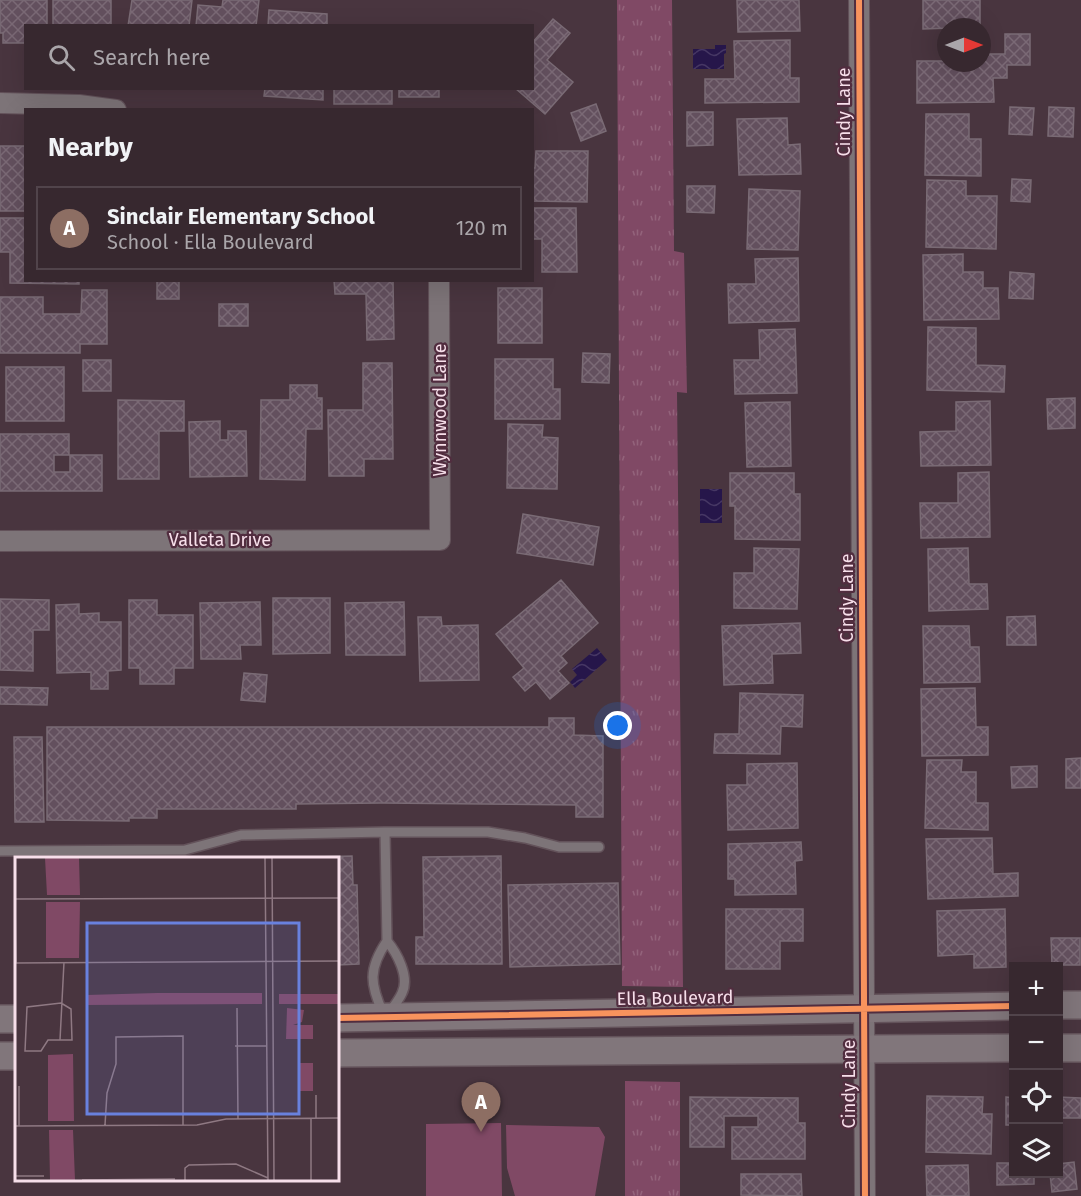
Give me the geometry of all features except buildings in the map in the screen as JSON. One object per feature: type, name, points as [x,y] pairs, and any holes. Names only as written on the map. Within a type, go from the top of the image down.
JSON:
[{"type":"main road","points":[[1063,1005],[1081,1005]]},
{"type":"main road","name":"Ella Boulevard","points":[[339,1018],[1009,1006]]},
{"type":"main road","points":[[385,1018],[385,1052]]},
{"type":"main road","points":[[339,1053],[1009,1048]]},
{"type":"main road","points":[[1063,1048],[1081,1048]]},
{"type":"street","name":"Cindy Lane","points":[[859,0],[865,1196]]},
{"type":"street","points":[[0,103],[79,105],[101,108]]},
{"type":"street","name":"Wynnwood Lane","points":[[439,282],[440,540]]},
{"type":"street","name":"Valleta Drive","points":[[0,541],[440,540]]},
{"type":"lane","points":[[0,851],[185,850],[241,835],[385,832],[488,832],[559,847],[599,847]]},
{"type":"lane","points":[[385,832],[387,941],[378,954],[374,971],[374,991],[385,1018]]},
{"type":"lane","points":[[385,1018],[404,991],[403,973],[398,953],[387,941]]},
{"type":"green space","points":[[617,0],[672,0],[674,251],[684,253],[687,393],[677,392],[683,987],[622,986]]},
{"type":"green space","points":[[625,1081],[680,1082],[680,1196],[625,1196]]},
{"type":"green space","points":[[501,1123],[502,1196],[426,1196],[426,1124]]},
{"type":"green space","points":[[506,1125],[599,1127],[605,1137],[595,1196],[515,1196],[507,1168]]},
{"type":"water","points":[[715,45],[726,45],[724,69],[693,69],[693,49],[715,49]]},
{"type":"water","points":[[700,489],[722,489],[722,523],[700,523]]},
{"type":"water","points":[[597,648],[607,660],[575,688],[570,682],[577,675],[572,669]]},
{"type":"cycle path","points":[[859,0],[865,1196]]},
{"type":"cycle path","points":[[339,1018],[1009,1006]]},
{"type":"place","name":"Sinclair Elementary School","points":[[481,1132]]}]
